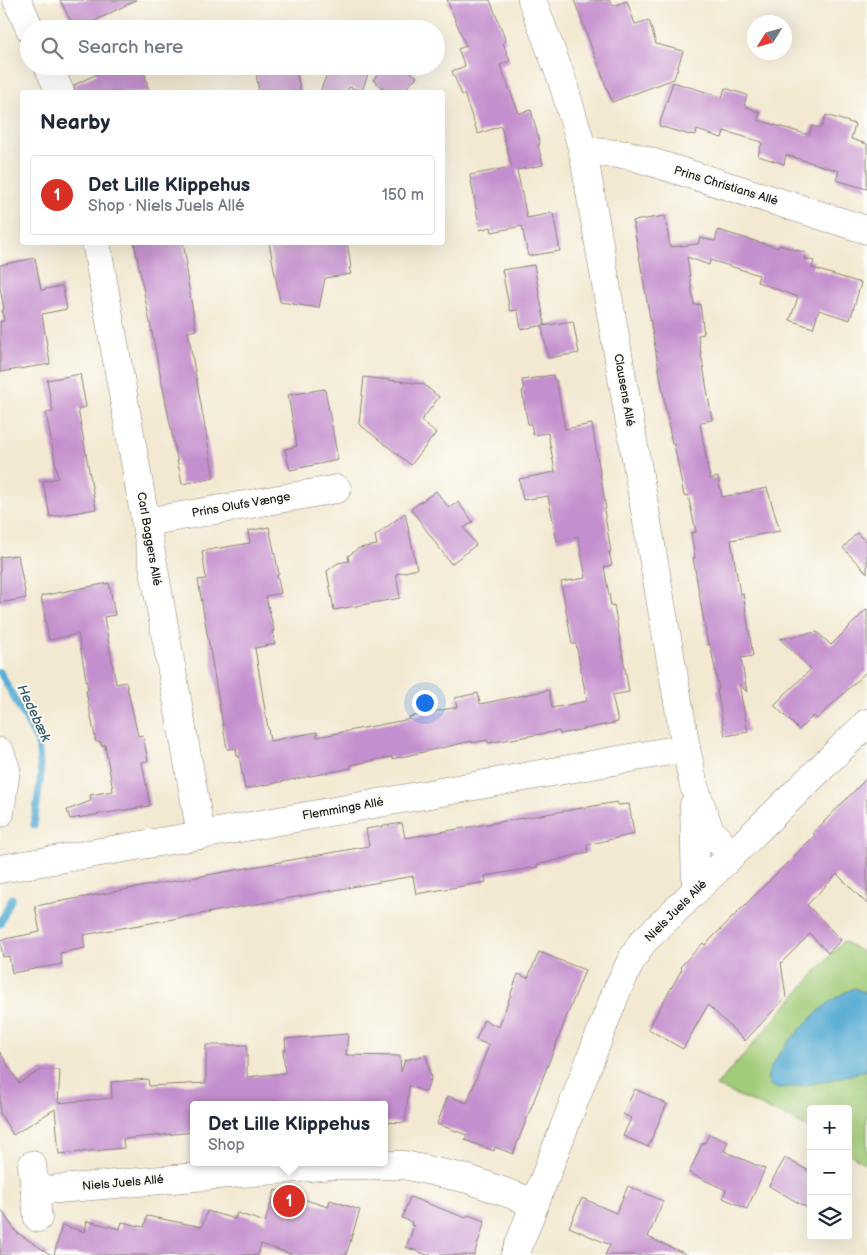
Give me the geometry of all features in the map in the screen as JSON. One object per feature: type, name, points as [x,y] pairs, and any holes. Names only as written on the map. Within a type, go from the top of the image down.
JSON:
[{"type":"street","points":[[17,0],[26,20]]},
{"type":"street","name":"Clausens Allé","points":[[532,0],[562,80],[583,151],[694,786],[710,831],[732,855]]},
{"type":"street","points":[[52,75],[59,90]]},
{"type":"street","name":"Prins Christians Allé","points":[[583,151],[629,155],[867,230]]},
{"type":"street","name":"Carl Baggers Allé","points":[[97,245],[201,835]]},
{"type":"street","name":"Prins Olufs Vænge","points":[[146,522],[337,489]]},
{"type":"street","name":"Niels Juels Allé","points":[[515,1255],[617,990],[632,959],[642,944],[867,723]]},
{"type":"street","name":"Flemmings Allé","points":[[0,868],[201,835],[686,748]]},
{"type":"street","points":[[0,752],[6,770],[0,813]]},
{"type":"street","name":"Clausens Allé","points":[[694,786],[696,890]]},
{"type":"street","name":"Niels Juels Allé","points":[[388,1164],[404,1164],[468,1179],[535,1203]]},
{"type":"street","name":"Niels Juels Allé","points":[[38,1218],[34,1178],[311,1166]]},
{"type":"green space","points":[[843,941],[867,955],[867,1165],[852,1156],[852,1105],[807,1105],[807,1128],[716,1086]]},
{"type":"water","points":[[854,988],[867,993],[867,1070],[804,1085],[773,1087],[768,1080],[769,1071],[786,1045],[828,1003]]},
{"type":"building","points":[[60,0],[136,0],[97,20],[70,20]]},
{"type":"building","points":[[447,0],[490,0],[506,41],[503,43],[510,61],[500,65],[519,113],[531,110],[540,144],[538,145],[543,165],[517,170],[527,218],[553,213],[560,251],[528,256],[522,226],[492,232],[491,227],[480,230],[470,175],[512,167],[501,126],[478,134],[464,94],[462,95],[452,71],[465,66],[458,49],[466,46]]},
{"type":"building","points":[[574,0],[610,0],[613,6],[627,1],[635,24],[649,20],[656,44],[683,51],[674,79],[612,102]]},
{"type":"building","points":[[95,75],[145,75],[149,90],[75,90],[74,85]]},
{"type":"building","points":[[256,75],[297,75],[301,90],[259,90]]},
{"type":"building","points":[[327,75],[368,75],[362,90],[349,87],[348,90],[321,90]]},
{"type":"building","points":[[377,75],[415,75],[417,77],[404,90],[385,90],[373,80]]},
{"type":"building","points":[[673,82],[722,97],[725,88],[747,95],[744,105],[760,113],[758,120],[809,135],[812,126],[822,127],[826,115],[855,124],[851,139],[867,144],[867,189],[836,180],[839,171],[786,155],[784,164],[758,156],[762,142],[724,131],[722,138],[697,130],[696,135],[690,135],[659,126]]},
{"type":"building","points":[[665,216],[670,247],[698,244],[700,238],[715,241],[718,230],[778,248],[779,245],[806,253],[804,259],[814,261],[812,268],[861,283],[850,320],[819,310],[813,328],[790,320],[798,297],[757,282],[759,275],[710,260],[709,265],[687,257],[694,305],[700,304],[704,334],[698,335],[712,420],[700,424],[710,479],[718,477],[722,497],[767,488],[780,531],[731,540],[740,594],[743,593],[753,656],[741,658],[747,692],[739,684],[748,732],[725,736],[717,690],[719,689],[710,644],[708,645],[693,558],[695,558],[691,533],[696,532],[688,495],[684,496],[674,444],[672,444],[633,221]]},
{"type":"building","points":[[135,245],[184,245],[196,330],[188,332],[214,478],[182,484]]},
{"type":"building","points":[[270,245],[347,245],[351,274],[325,278],[319,308],[280,302]]},
{"type":"building","points":[[35,258],[41,290],[62,286],[67,309],[42,314],[50,364],[0,372],[0,321],[4,321],[2,310],[4,309],[0,288],[0,265]]},
{"type":"building","points":[[534,265],[545,325],[521,329],[518,310],[510,311],[502,270]]},
{"type":"building","points":[[573,321],[579,353],[548,358],[542,326]]},
{"type":"building","points":[[80,374],[86,407],[78,409],[96,509],[50,517],[43,481],[58,478],[46,413],[53,412],[47,380]]},
{"type":"building","points":[[553,375],[554,380],[556,380],[565,429],[592,424],[611,552],[609,552],[612,565],[604,567],[611,606],[614,605],[629,692],[612,695],[618,722],[560,734],[559,731],[488,743],[487,740],[472,743],[472,741],[392,759],[392,757],[351,765],[351,768],[245,789],[236,748],[227,749],[198,580],[206,579],[202,551],[250,543],[248,531],[269,527],[281,593],[266,596],[275,644],[255,648],[270,741],[317,732],[317,737],[410,719],[409,717],[457,707],[455,698],[478,693],[480,704],[549,690],[552,708],[587,701],[576,644],[572,644],[561,582],[586,578],[578,536],[557,541],[548,496],[523,500],[519,479],[555,472],[548,433],[533,435],[531,424],[528,424],[522,391],[524,391],[522,380]]},
{"type":"building","points":[[364,377],[423,384],[439,397],[421,421],[436,433],[411,465],[359,424]]},
{"type":"building","points":[[325,389],[338,460],[290,470],[285,449],[297,446],[288,395]]},
{"type":"building","points":[[436,491],[449,508],[458,502],[473,522],[464,528],[476,545],[451,564],[411,509]]},
{"type":"building","points":[[405,513],[417,569],[396,574],[400,598],[334,610],[327,571],[338,563],[349,561],[348,556],[359,548],[377,545],[375,536]]},
{"type":"building","points":[[857,533],[867,543],[867,573],[843,548]]},
{"type":"building","points":[[18,555],[26,598],[0,603],[0,557]]},
{"type":"building","points":[[109,583],[115,615],[104,617],[116,684],[126,682],[138,736],[143,735],[148,761],[142,762],[150,806],[70,819],[67,810],[91,801],[90,795],[113,791],[105,745],[101,746],[101,742],[96,742],[78,634],[49,640],[41,596]]},
{"type":"building","points":[[867,609],[867,671],[817,719],[813,716],[799,730],[774,705],[811,669],[780,639],[817,632],[831,645]]},
{"type":"building","points":[[867,778],[867,904],[837,874],[807,905],[841,940],[828,953],[810,934],[781,963],[786,997],[745,1041],[708,1005],[683,1049],[648,1029],[682,969],[680,967],[703,943],[705,945],[815,835],[813,833]]},
{"type":"building","points":[[617,802],[618,805],[629,804],[634,834],[587,845],[588,852],[537,865],[537,867],[485,876],[486,882],[416,894],[413,876],[83,935],[85,948],[60,953],[62,964],[12,973],[9,956],[3,957],[0,940],[40,932],[35,906],[369,846],[366,829],[402,823],[405,838]]},
{"type":"building","points":[[539,952],[585,970],[513,1154],[495,1147],[494,1151],[465,1140],[467,1135],[437,1124],[448,1096],[467,1103],[489,1045],[476,1040],[484,1020],[499,1027],[518,974],[528,978]]},
{"type":"building","points":[[348,1034],[346,1055],[400,1056],[401,1072],[405,1060],[426,1055],[431,1078],[426,1092],[409,1086],[405,1123],[388,1122],[388,1101],[190,1101],[190,1132],[123,1139],[124,1148],[59,1154],[55,1109],[13,1135],[0,1113],[0,1052],[19,1083],[41,1070],[60,1070],[58,1103],[112,1098],[111,1082],[148,1079],[149,1086],[206,1083],[206,1045],[247,1045],[247,1077],[285,1073],[283,1050],[286,1050],[285,1039]]},
{"type":"building","points":[[635,1089],[667,1104],[648,1147],[623,1136],[631,1118],[623,1114]]},
{"type":"building","points":[[709,1134],[728,1142],[724,1151],[765,1169],[747,1209],[723,1198],[726,1190],[689,1173],[703,1142],[705,1143]]},
{"type":"building","points":[[785,1158],[807,1170],[807,1208],[769,1186]]},
{"type":"building","points":[[628,1186],[663,1201],[648,1237],[688,1255],[605,1255],[610,1245],[569,1227],[582,1198],[616,1213]]},
{"type":"building","points":[[275,1190],[328,1207],[330,1200],[360,1210],[346,1255],[294,1255],[261,1244],[258,1255],[54,1255],[62,1225],[85,1232],[87,1221],[120,1229],[122,1222],[144,1227],[147,1216],[202,1227],[207,1211],[235,1219],[237,1213],[265,1222]]},
{"type":"building","points":[[410,1197],[466,1218],[468,1215],[485,1221],[474,1255],[427,1255],[406,1247],[414,1226],[411,1225],[412,1222],[402,1218]]},
{"type":"building","points":[[0,1208],[16,1232],[51,1255],[0,1255]]},
{"type":"waterway","name":"Hedebæk","points":[[0,672],[38,742],[41,775],[34,825]]},
{"type":"waterway","name":"Hedebæk","points":[[0,924],[12,898]]},
{"type":"place","name":"Det Lille Klippehus","points":[[289,1201]]}]
